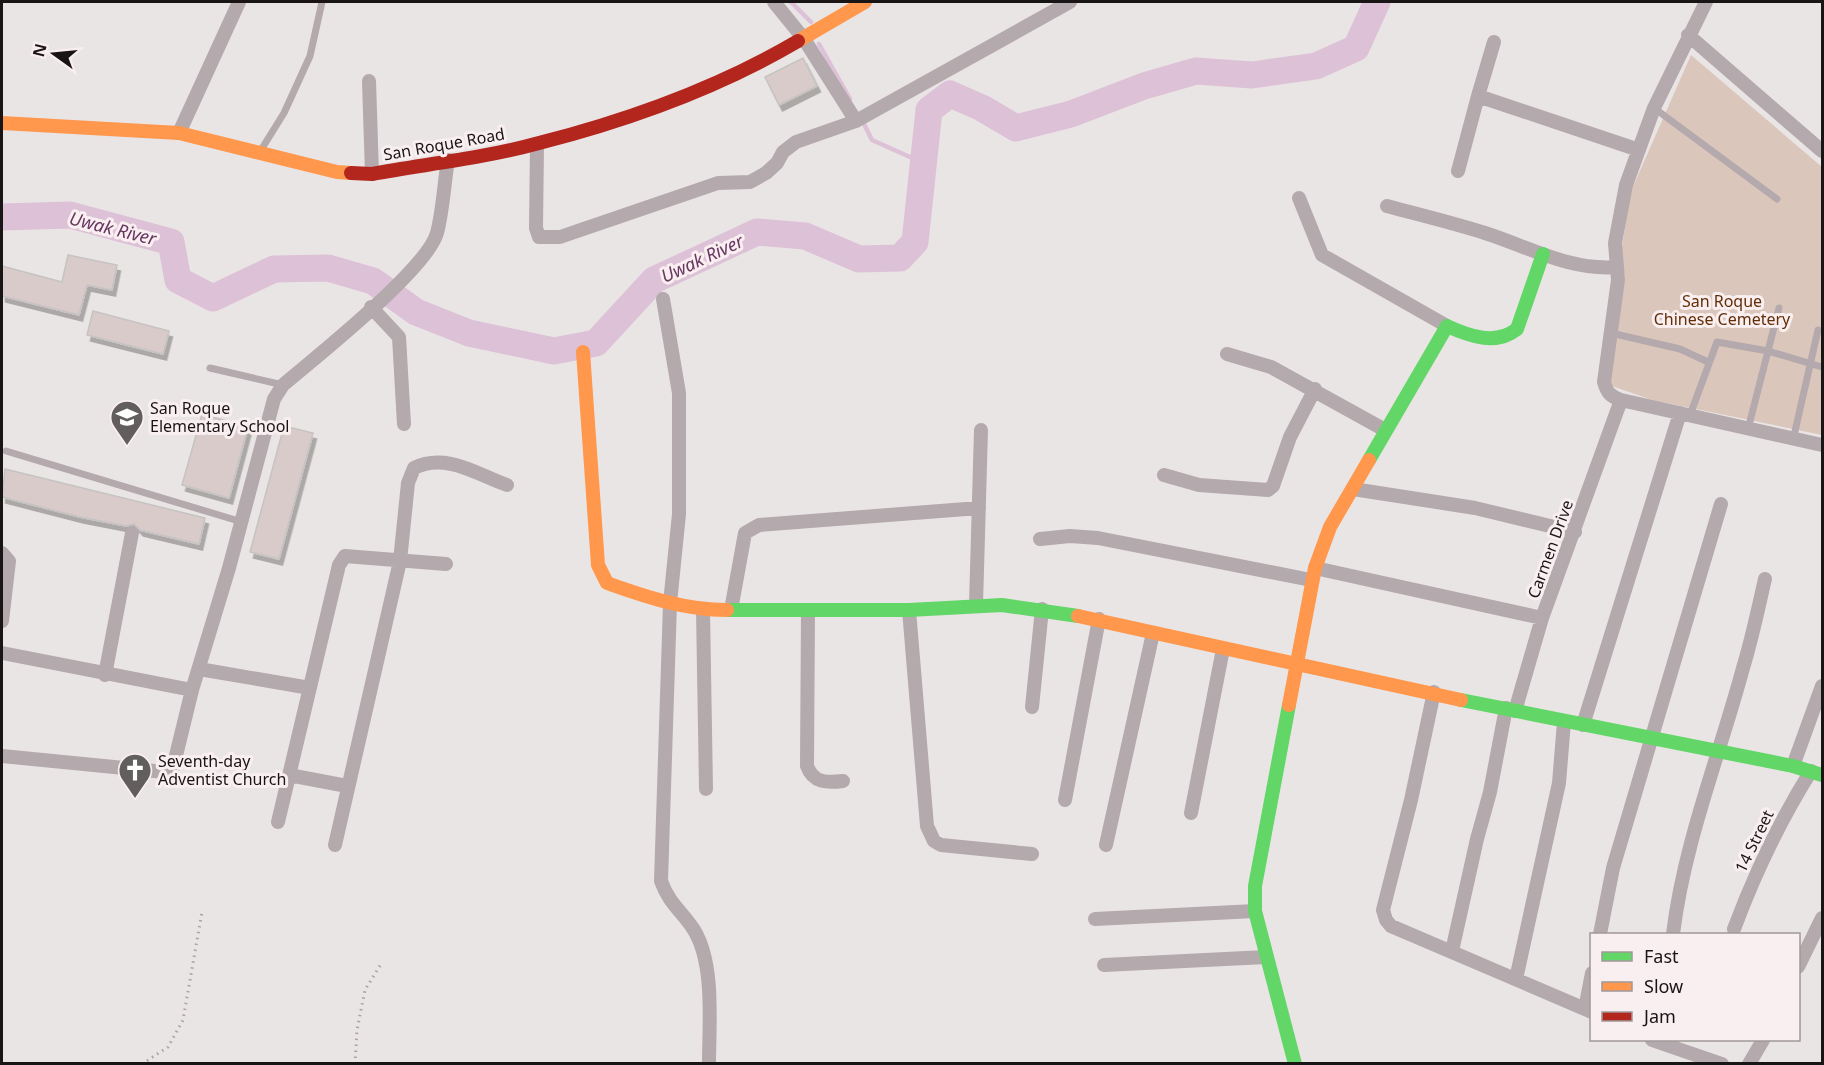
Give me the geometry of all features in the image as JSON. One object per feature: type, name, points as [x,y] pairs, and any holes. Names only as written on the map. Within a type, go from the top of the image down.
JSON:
[{"type":"street","points":[[179,133],[239,2]]},
{"type":"street","points":[[774,2],[804,39],[856,121]]},
{"type":"street","name":"San Roque Road","points":[[2,123],[179,133],[337,172],[372,174],[537,144],[683,99],[804,39],[865,2]]},
{"type":"street","points":[[537,144],[536,228],[539,237],[547,239],[647,209],[712,185],[750,182],[766,173],[777,163],[783,152],[796,142],[856,121],[1070,2]]},
{"type":"street","points":[[1706,2],[1688,34],[1654,108],[1626,185],[1615,243],[1617,267],[1604,382],[1607,393],[1621,400],[1822,445]]},
{"type":"street","points":[[1688,34],[1822,151]]},
{"type":"street","points":[[1458,171],[1494,42]]},
{"type":"street","points":[[369,81],[372,174]]},
{"type":"street","points":[[1478,96],[1639,150]]},
{"type":"street","points":[[2,756],[165,772],[173,768],[192,690],[242,522],[274,399],[283,385],[408,275],[429,251],[437,234],[448,160]]},
{"type":"street","points":[[1299,198],[1322,255],[1447,326],[1475,335],[1502,339],[1510,337],[1517,329],[1543,254]]},
{"type":"street","points":[[1387,206],[1486,234],[1590,268],[1617,267]]},
{"type":"street","points":[[663,299],[679,393],[679,514],[670,603],[661,881],[667,898],[694,930],[704,951],[708,986],[709,1064]]},
{"type":"street","points":[[376,304],[399,337],[404,424]]},
{"type":"street","points":[[1294,1064],[1255,911],[1260,851],[1313,574],[1330,527],[1447,326]]},
{"type":"street","points":[[583,352],[596,552],[600,574],[607,583],[670,603],[703,610],[909,610],[976,605],[1042,609],[1099,619],[1223,649],[1434,692],[1564,722],[1793,766],[1817,773]]},
{"type":"street","points":[[1227,354],[1271,367],[1315,389],[1385,430]]},
{"type":"street","points":[[1164,475],[1199,485],[1268,490],[1273,486],[1290,437],[1315,389]]},
{"type":"street","name":"Carmen Drive","points":[[1452,951],[1510,709],[1621,400]]},
{"type":"street","points":[[1583,725],[1685,414]]},
{"type":"street","points":[[976,605],[981,430]]},
{"type":"street","points":[[335,845],[400,561],[408,483],[414,468],[422,464],[460,465],[507,485]]},
{"type":"street","points":[[1353,489],[1475,508],[1575,532]]},
{"type":"street","points":[[1599,933],[1613,868],[1721,504]]},
{"type":"street","points":[[731,610],[745,533],[759,525],[979,508]]},
{"type":"street","points":[[105,675],[132,533]]},
{"type":"street","points":[[1040,539],[1070,536],[1098,538],[1313,574],[1542,618]]},
{"type":"street","points":[[2,553],[9,561],[2,621]]},
{"type":"street","points":[[278,822],[339,565],[345,556],[446,564]]},
{"type":"street","points":[[1673,933],[1677,901],[1717,751],[1743,669],[1765,579]]},
{"type":"street","points":[[1032,707],[1042,609]]},
{"type":"street","points":[[703,610],[706,789]]},
{"type":"street","points":[[808,610],[807,766],[809,774],[823,782],[843,781]]},
{"type":"street","points":[[909,610],[927,826],[934,841],[941,845],[1032,854]]},
{"type":"street","points":[[1065,800],[1099,619]]},
{"type":"street","points":[[1106,845],[1154,633]]},
{"type":"street","points":[[1191,813],[1223,649]]},
{"type":"street","points":[[2,653],[105,675],[192,690]]},
{"type":"street","points":[[198,669],[310,688]]},
{"type":"street","points":[[1793,766],[1822,686]]},
{"type":"street","points":[[1434,692],[1383,915],[1391,926],[1588,1010],[1590,992]]},
{"type":"street","points":[[1516,979],[1559,783],[1564,722]]},
{"type":"street","name":"14 Street","points":[[1734,929],[1756,869],[1788,807],[1817,773]]},
{"type":"street","points":[[289,775],[347,786]]},
{"type":"street","points":[[1095,919],[1255,911]]},
{"type":"street","points":[[1800,963],[1822,918]]},
{"type":"street","points":[[1104,965],[1266,957]]},
{"type":"street","points":[[1657,1041],[1714,1062]]},
{"type":"street","points":[[1749,1064],[1761,1041]]},
{"type":"lane","points":[[260,153],[284,113],[310,56],[322,2]]},
{"type":"lane","points":[[1654,108],[1777,199]]},
{"type":"lane","points":[[1748,429],[1779,308]]},
{"type":"lane","points":[[1793,440],[1818,330]]},
{"type":"lane","points":[[1611,333],[1680,349],[1708,362]]},
{"type":"lane","points":[[1685,414],[1717,342],[1810,361],[1822,367]]},
{"type":"lane","points":[[210,368],[283,385]]},
{"type":"lane","points":[[6,451],[242,522]]},
{"type":"path","points":[[142,1064],[168,1047],[183,1020],[202,912]]},
{"type":"path","points":[[355,1064],[357,1030],[365,990],[381,964]]},
{"type":"green space","name":"San Roque Chinese Cemetery","points":[[1691,55],[1822,167],[1822,435],[1652,400],[1609,385],[1625,278],[1621,253],[1631,191]]},
{"type":"building","points":[[803,58],[817,86],[779,105],[765,77]]},
{"type":"building","points":[[68,255],[117,265],[112,290],[87,285],[79,315],[2,296],[2,266],[62,282]]},
{"type":"building","points":[[93,311],[169,331],[163,354],[87,335]]},
{"type":"building","points":[[202,414],[248,427],[229,498],[182,485]]},
{"type":"building","points":[[284,426],[313,433],[279,559],[250,552]]},
{"type":"building","points":[[5,469],[205,518],[199,544],[140,530],[134,524],[126,526],[80,517],[2,497]]},
{"type":"waterway","points":[[791,2],[811,22]]},
{"type":"waterway","name":"Uwak River","points":[[2,217],[70,215],[171,242],[178,280],[213,298],[274,269],[328,268],[373,281],[416,312],[469,333],[554,351],[596,343],[654,280],[757,232],[805,236],[859,259],[900,258],[915,242],[929,110],[950,94],[982,108],[1016,128],[1071,114],[1144,86],[1196,71],[1252,75],[1316,66],[1356,48],[1377,2]]},
{"type":"waterway","points":[[819,44],[850,99]]},
{"type":"waterway","points":[[862,120],[872,140],[910,157]]},
{"type":"traffic: fast","points":[[1369,460],[1447,326],[1482,338],[1500,337],[1517,329],[1543,254]]},
{"type":"traffic: fast","points":[[727,610],[909,610],[1002,605],[1078,616]]},
{"type":"traffic: fast","points":[[1461,700],[1793,766],[1822,775]]},
{"type":"traffic: fast","points":[[1289,705],[1255,886],[1255,911],[1295,1064]]},
{"type":"traffic: slow","points":[[798,41],[865,2]]},
{"type":"traffic: slow","points":[[2,123],[179,133],[337,172],[351,173]]},
{"type":"traffic: slow","points":[[583,352],[598,565],[607,583],[651,598],[681,605],[727,610]]},
{"type":"traffic: slow","points":[[1289,705],[1315,568],[1330,527],[1369,460]]},
{"type":"traffic: slow","points":[[1078,616],[1461,700]]},
{"type":"traffic: jam","points":[[351,173],[372,174],[477,157],[573,134],[639,113],[705,88],[798,41]]},
{"type":"place","name":"San Roque Elementary School","points":[[127,446]]},
{"type":"place","name":"Seventh-day Adventist Church","points":[[135,799]]}]
